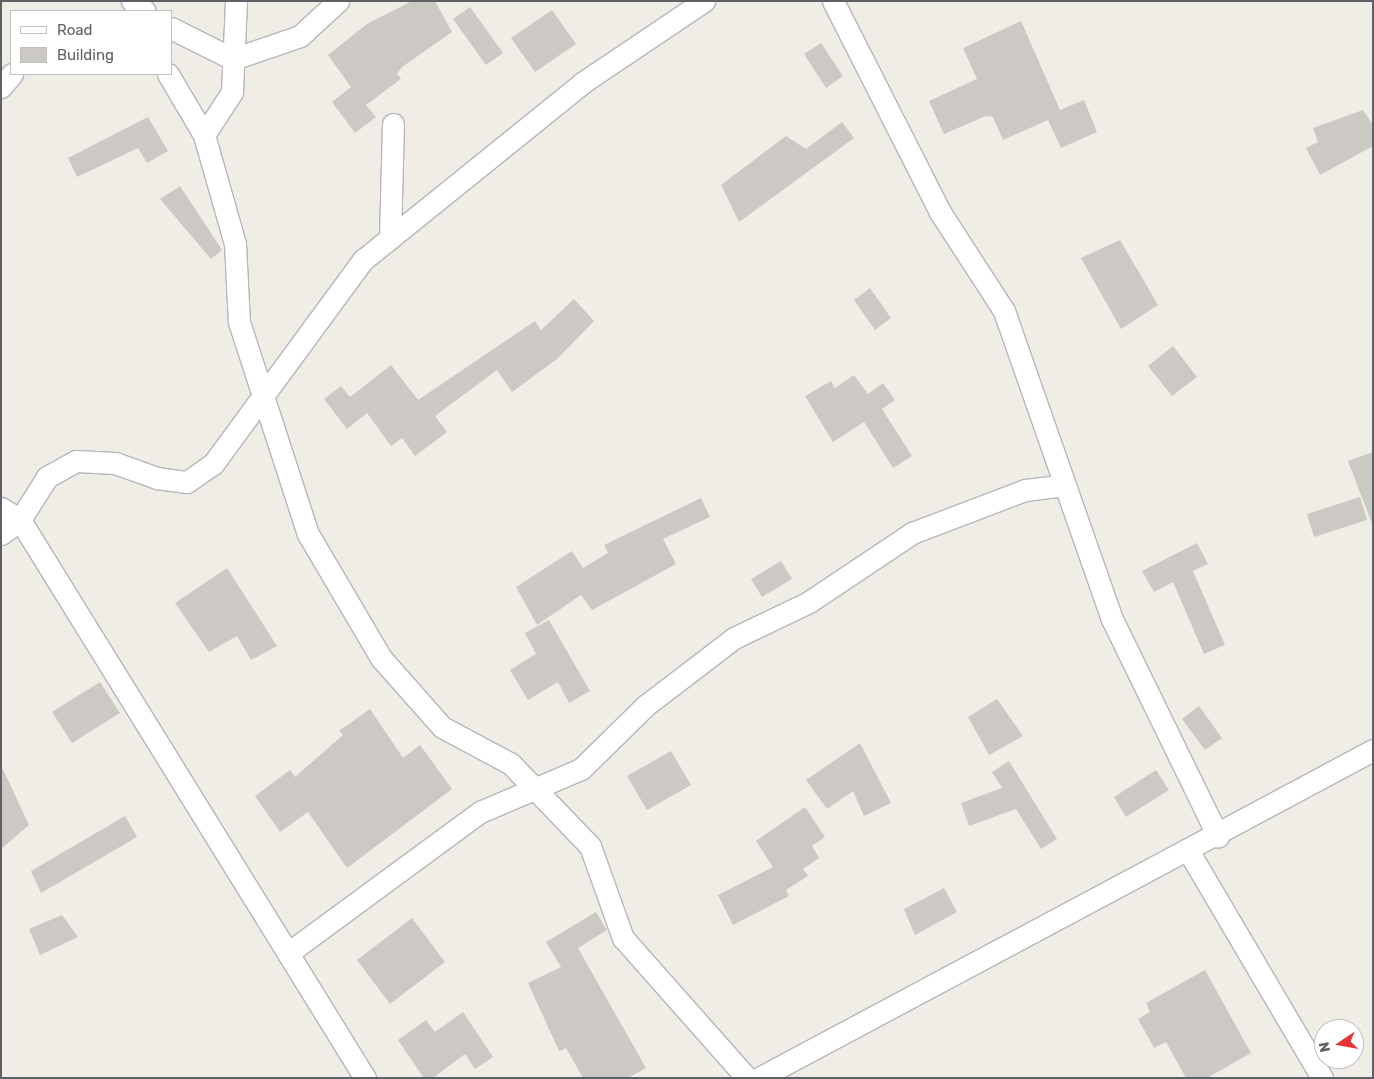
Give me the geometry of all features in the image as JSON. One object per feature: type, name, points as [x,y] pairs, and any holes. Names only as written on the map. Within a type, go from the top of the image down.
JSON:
[{"type":"street","points":[[132,1],[144,10]]},
{"type":"street","points":[[204,135],[232,92],[236,1]]},
{"type":"street","points":[[172,28],[233,59],[300,36],[338,1]]},
{"type":"street","points":[[1,534],[20,520],[47,477],[76,461],[115,463],[157,478],[187,482],[213,464],[363,260],[582,83],[704,1]]},
{"type":"street","points":[[833,1],[940,212],[1004,311],[1112,619],[1218,836]]},
{"type":"street","points":[[1,87],[11,75]]},
{"type":"street","points":[[169,75],[204,135],[235,244],[239,322],[265,392],[308,534],[381,658],[442,727],[511,764],[590,846],[623,938],[747,1078]]},
{"type":"street","points":[[390,238],[392,124]]},
{"type":"street","points":[[288,953],[480,812],[581,768],[646,706],[734,638],[809,602],[912,534],[1025,490],[1065,485]]},
{"type":"street","points":[[1,508],[20,520],[365,1078]]},
{"type":"street","points":[[759,1078],[1189,852],[1373,750]]},
{"type":"street","points":[[1189,852],[1322,1078]]},
{"type":"building","points":[[412,1],[435,1],[452,32],[402,67],[397,74],[401,79],[366,105],[376,117],[355,133],[332,102],[351,87],[328,55],[367,24]]},
{"type":"building","points":[[470,7],[503,53],[486,65],[453,19]]},
{"type":"building","points":[[552,10],[576,44],[535,72],[511,38]]},
{"type":"building","points":[[1021,21],[1060,110],[1084,100],[1097,132],[1061,148],[1048,120],[1003,140],[993,117],[986,116],[944,134],[929,101],[977,79],[963,48]]},
{"type":"building","points":[[821,43],[843,76],[826,88],[804,54]]},
{"type":"building","points":[[1363,110],[1373,125],[1373,146],[1320,175],[1306,148],[1318,142],[1313,128]]},
{"type":"building","points":[[148,117],[168,151],[147,163],[138,148],[77,177],[68,158]]},
{"type":"building","points":[[842,122],[854,138],[739,222],[721,185],[786,136],[806,149]]},
{"type":"building","points":[[180,186],[222,250],[211,259],[160,199]]},
{"type":"building","points":[[1120,240],[1158,305],[1121,329],[1081,258]]},
{"type":"building","points":[[870,288],[891,318],[875,330],[854,300]]},
{"type":"building","points":[[574,299],[594,321],[557,359],[512,392],[497,370],[435,416],[447,432],[415,456],[402,438],[391,446],[367,413],[347,429],[324,399],[341,386],[350,397],[391,365],[418,400],[535,321],[541,330]]},
{"type":"building","points":[[1173,346],[1197,377],[1172,396],[1148,366]]},
{"type":"building","points":[[854,375],[868,394],[883,383],[895,400],[882,409],[912,456],[893,468],[864,422],[833,442],[805,396],[831,381],[835,388]]},
{"type":"building","points":[[1373,452],[1373,521],[1371,521],[1348,461]]},
{"type":"building","points":[[1360,497],[1367,520],[1314,537],[1307,514]]},
{"type":"building","points":[[701,498],[710,517],[663,539],[676,564],[592,610],[581,595],[537,625],[516,587],[572,551],[583,568],[608,553],[604,545]]},
{"type":"building","points":[[1197,543],[1208,564],[1193,571],[1225,645],[1204,654],[1173,582],[1154,592],[1142,571]]},
{"type":"building","points":[[781,561],[792,579],[762,597],[751,579]]},
{"type":"building","points":[[227,568],[277,646],[251,660],[237,636],[209,652],[175,603]]},
{"type":"building","points":[[549,620],[590,691],[569,703],[558,682],[528,700],[510,670],[536,654],[525,633]]},
{"type":"building","points":[[100,682],[120,713],[72,743],[52,712]]},
{"type":"building","points":[[997,699],[1023,736],[989,755],[968,717]]},
{"type":"building","points":[[1199,706],[1222,738],[1205,750],[1182,719]]},
{"type":"building","points":[[370,709],[403,758],[420,745],[452,789],[347,868],[308,812],[280,832],[255,796],[290,770],[295,777],[343,735],[339,731]]},
{"type":"building","points":[[860,743],[891,803],[864,816],[853,791],[827,809],[806,780]]},
{"type":"building","points":[[671,751],[691,785],[647,810],[627,776]]},
{"type":"building","points":[[1009,761],[1057,839],[1041,849],[1016,809],[969,826],[961,803],[1002,788],[992,772]]},
{"type":"building","points":[[1,765],[29,825],[1,849]]},
{"type":"building","points":[[1156,770],[1169,790],[1126,817],[1114,797]]},
{"type":"building","points":[[805,807],[825,837],[812,846],[819,858],[803,869],[808,876],[786,890],[789,896],[733,925],[718,895],[773,867],[756,841]]},
{"type":"building","points":[[125,816],[137,837],[41,893],[31,871]]},
{"type":"building","points":[[944,888],[957,912],[915,935],[904,909]]},
{"type":"building","points":[[596,912],[607,930],[578,948],[646,1068],[628,1078],[583,1078],[566,1048],[559,1051],[528,983],[561,967],[546,942]]},
{"type":"building","points":[[62,915],[78,937],[40,955],[29,929]]},
{"type":"building","points":[[412,918],[445,962],[390,1004],[357,960]]},
{"type":"building","points":[[1205,970],[1251,1053],[1207,1078],[1186,1078],[1166,1042],[1154,1048],[1138,1019],[1150,1012],[1146,1003]]},
{"type":"building","points":[[463,1012],[493,1057],[475,1069],[465,1054],[433,1078],[424,1078],[398,1040],[426,1020],[435,1032]]}]
